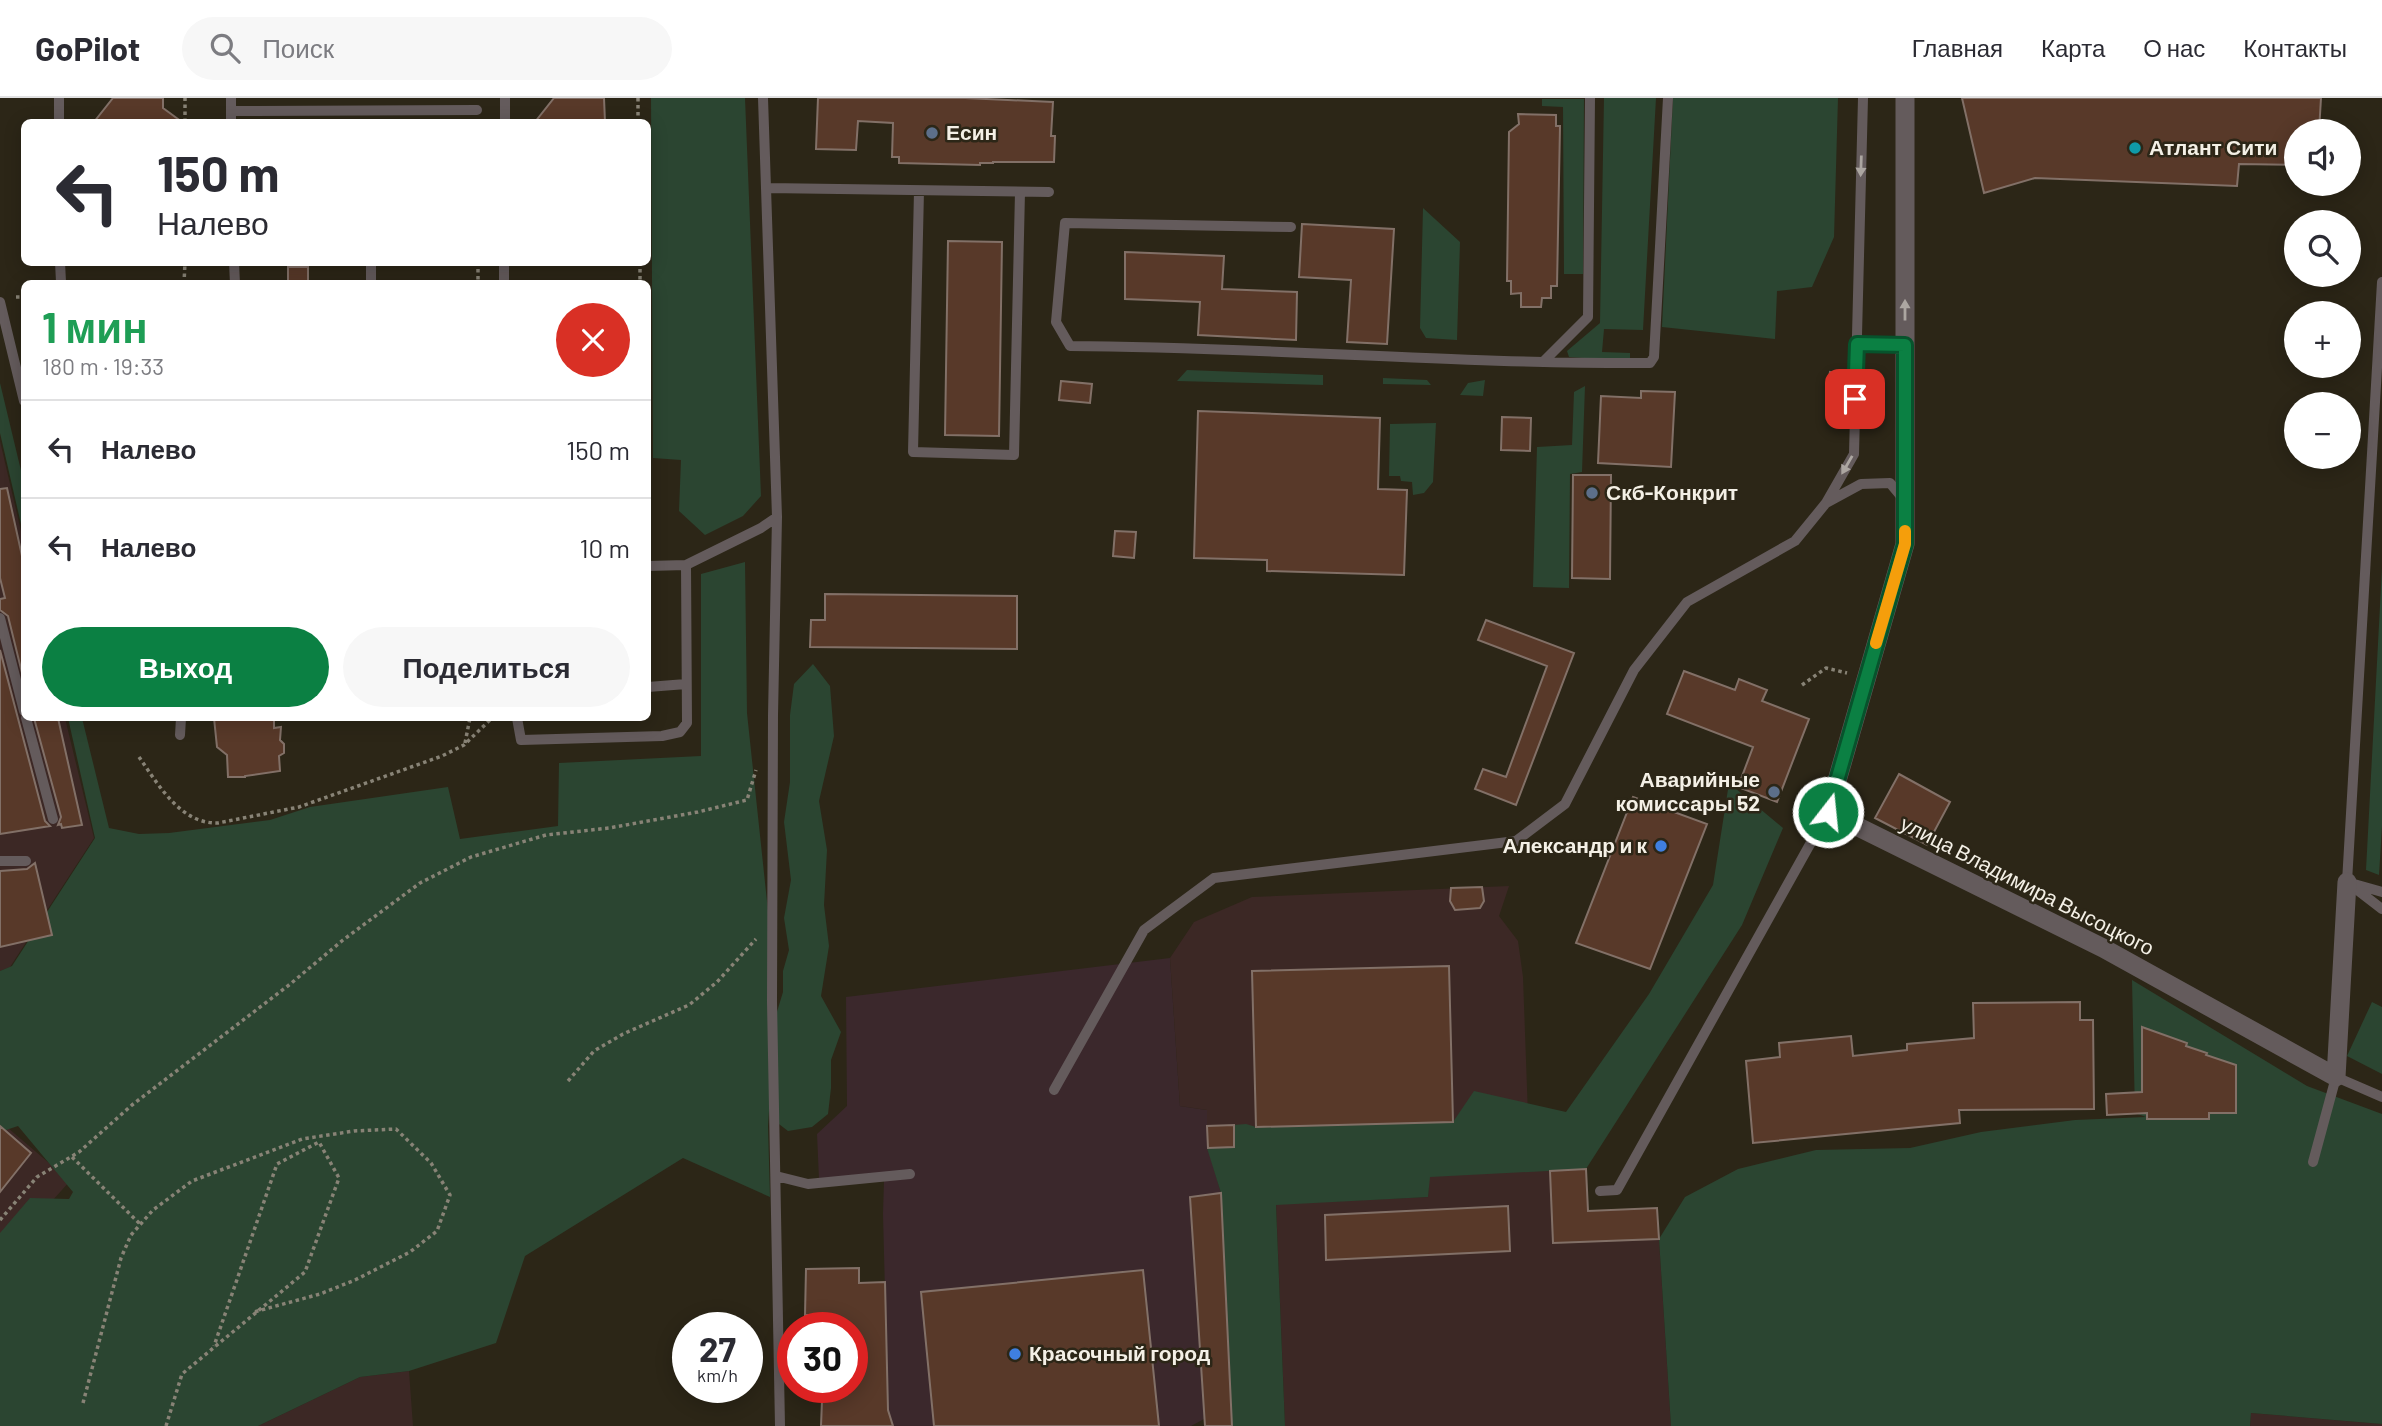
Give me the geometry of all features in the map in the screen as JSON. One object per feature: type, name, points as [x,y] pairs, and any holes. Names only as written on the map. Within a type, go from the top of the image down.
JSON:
[{"type":"street","points":[[1828,812],[1905,544],[1905,98]]},
{"type":"street","name":"улица Владимира Высоцкого","points":[[1828,812],[2104,948],[2336,1077]]},
{"type":"street","points":[[2336,1077],[2347,882]]},
{"type":"lane","points":[[59,98],[59,119]]},
{"type":"lane","points":[[231,98],[231,117],[477,110]]},
{"type":"lane","points":[[505,98],[505,119]]},
{"type":"lane","points":[[764,98],[777,516],[772,1002],[780,1426]]},
{"type":"lane","points":[[1545,360],[1588,317],[1590,307],[1590,98]]},
{"type":"lane","points":[[1291,227],[1065,223],[1056,322],[1070,346],[1145,346],[1322,355],[1646,363],[1653,361],[1668,98]]},
{"type":"lane","points":[[1054,1090],[1144,930],[1214,878],[1516,841],[1565,804],[1634,670],[1687,603],[1795,541],[1826,503],[1854,454],[1863,98]]},
{"type":"lane","points":[[767,188],[1049,192]]},
{"type":"lane","points":[[919,191],[913,452],[1001,454],[1014,454],[1020,192]]},
{"type":"lane","points":[[2347,882],[2382,282]]},
{"type":"lane","points":[[0,302],[21,389]]},
{"type":"lane","points":[[1857,344],[1905,345]]},
{"type":"lane","points":[[1826,503],[1861,484],[1890,483],[1905,501]]},
{"type":"lane","points":[[651,566],[686,565],[761,528],[777,516]]},
{"type":"lane","points":[[518,721],[521,740],[662,736],[680,732],[687,723],[686,565]]},
{"type":"lane","points":[[0,618],[21,699]]},
{"type":"lane","points":[[651,687],[686,684]]},
{"type":"lane","points":[[27,721],[53,819]]},
{"type":"lane","points":[[180,736],[181,721]]},
{"type":"lane","points":[[1600,1191],[1617,1190],[1828,812]]},
{"type":"lane","points":[[0,861],[26,861]]},
{"type":"lane","points":[[2347,882],[2382,892]]},
{"type":"lane","points":[[2347,882],[2382,909]]},
{"type":"lane","points":[[2313,1162],[2336,1077],[2382,1097]]},
{"type":"lane","points":[[776,1176],[808,1184],[910,1174]]},
{"type":"path","points":[[185,98],[185,119]]},
{"type":"path","points":[[638,98],[638,119]]},
{"type":"path","points":[[1802,685],[1826,668],[1866,679]]},
{"type":"path","points":[[464,745],[469,721]]},
{"type":"path","points":[[139,757],[173,803],[197,821],[205,823],[299,807],[442,756],[464,745],[489,721]]},
{"type":"path","points":[[0,1220],[37,1177],[72,1157],[132,1105],[420,883],[471,857],[546,835],[609,828],[747,800],[758,764]]},
{"type":"path","points":[[568,1081],[594,1051],[623,1034],[689,1005],[717,982],[760,934],[768,927],[773,927]]},
{"type":"path","points":[[83,1403],[121,1258],[131,1235],[153,1210],[192,1181],[302,1139],[355,1131],[396,1129],[431,1163],[450,1195],[437,1231],[410,1252],[355,1280],[320,1294],[254,1312]]},
{"type":"path","points":[[166,1426],[182,1374],[305,1272],[339,1178],[319,1142],[277,1164],[214,1346]]},
{"type":"path","points":[[72,1157],[140,1225]]},
{"type":"shaded area","points":[[0,441],[21,531],[21,721],[66,721],[94,838],[10,967],[0,971]]},
{"type":"shaded area","points":[[1509,886],[1499,916],[1518,941],[1523,977],[1530,1171],[1586,1169],[1588,1211],[1657,1208],[1671,1426],[1285,1426],[1276,1204],[1428,1197],[1429,1178],[1233,1125],[1207,1126],[1207,1110],[1180,1106],[1170,958],[1194,922],[1252,897]]},
{"type":"shaded area","points":[[1170,958],[1180,1106],[1207,1110],[1208,1148],[1221,1193],[1190,1198],[1204,1419],[1191,1426],[893,1426],[888,1410],[884,1181],[819,1179],[817,1134],[847,1106],[846,997]]},
{"type":"shaded area","points":[[1,1122],[70,1181],[0,1259],[0,1124]]},
{"type":"shaded area","points":[[409,1371],[413,1426],[258,1426],[360,1377]]},
{"type":"shaded area","points":[[2251,1413],[2382,1424],[2382,1426],[2250,1426]]},
{"type":"green space","points":[[651,98],[745,98],[761,496],[743,516],[705,535],[679,511],[681,460],[653,458]]},
{"type":"green space","points":[[1604,98],[1656,98],[1643,330],[1604,329],[1602,352],[1630,353],[1630,361],[1569,357],[1567,351],[1600,323]]},
{"type":"green space","points":[[1673,98],[1838,98],[1834,237],[1812,287],[1777,291],[1775,339],[1662,327]]},
{"type":"green space","points":[[1542,99],[1584,99],[1583,274],[1564,274],[1563,107],[1542,106]]},
{"type":"green space","points":[[1423,208],[1460,242],[1457,340],[1426,338],[1420,328]]},
{"type":"green space","points":[[1187,370],[1323,375],[1323,385],[1177,381]]},
{"type":"green space","points":[[1383,378],[1427,380],[1431,385],[1383,384]]},
{"type":"green space","points":[[1485,380],[1483,396],[1460,395],[1468,383]]},
{"type":"green space","points":[[0,383],[21,470],[21,524],[0,433]]},
{"type":"green space","points":[[1585,386],[1582,472],[1570,474],[1569,588],[1533,587],[1537,447],[1572,445],[1574,392]]},
{"type":"green space","points":[[1436,423],[1433,482],[1424,493],[1413,495],[1412,482],[1401,481],[1400,476],[1389,476],[1390,424]]},
{"type":"green space","points":[[745,562],[747,713],[776,986],[776,1015],[783,992],[783,971],[789,950],[784,918],[791,880],[784,822],[790,782],[790,715],[794,684],[813,664],[830,686],[834,736],[819,801],[827,850],[824,905],[829,946],[821,996],[841,1032],[831,1060],[828,1114],[812,1127],[788,1131],[775,1121],[770,1096],[770,1197],[683,1158],[525,1256],[496,1343],[409,1371],[360,1377],[258,1426],[0,1426],[0,1233],[30,1198],[69,1199],[73,1192],[18,1126],[0,1132],[0,971],[12,966],[95,838],[69,721],[83,721],[109,828],[139,834],[169,833],[270,820],[310,807],[448,787],[460,839],[558,826],[559,763],[701,756],[701,574]]},
{"type":"green space","points":[[2382,568],[2382,826],[2379,875],[2366,870]]},
{"type":"green space","points":[[1729,783],[1783,828],[1742,925],[1586,1169],[1430,1177],[1428,1197],[1276,1205],[1285,1426],[1232,1426],[1221,1193],[1207,1148],[1234,1147],[1234,1125],[1256,1127],[1453,1122],[1474,1091],[1566,1112],[1649,994],[1713,885]]},
{"type":"green space","points":[[2132,980],[2307,1086],[2382,1114],[2382,1424],[2251,1413],[2250,1426],[1671,1426],[1659,1239],[1685,1197],[1738,1169],[1816,1150],[1910,1148],[1981,1132],[2075,1120],[2146,1117],[2135,1113]]},
{"type":"green space","points":[[2372,1002],[2382,1007],[2382,1074],[2347,1056]]},
{"type":"building","points":[[113,98],[163,98],[163,108],[178,119],[96,119]]},
{"type":"building","points":[[554,98],[604,98],[605,119],[537,119]]},
{"type":"building","points":[[818,98],[965,98],[1053,102],[1051,136],[1055,136],[1054,162],[993,162],[980,165],[899,163],[899,157],[892,157],[893,123],[858,121],[856,150],[816,149]]},
{"type":"building","name":"Атлант Сити","points":[[1962,98],[2321,98],[2320,119],[2284,119],[2284,165],[2239,164],[2237,186],[2035,178],[1984,193]]},
{"type":"building","points":[[1518,114],[1556,115],[1556,126],[1560,126],[1557,286],[1551,286],[1551,298],[1542,298],[1541,307],[1521,307],[1521,293],[1511,294],[1511,281],[1507,281],[1509,132],[1519,124]]},
{"type":"building","points":[[1302,224],[1394,229],[1387,344],[1347,342],[1351,280],[1299,277]]},
{"type":"building","points":[[948,241],[1002,242],[999,436],[945,435]]},
{"type":"building","points":[[1125,252],[1224,256],[1222,289],[1297,292],[1296,340],[1198,335],[1200,302],[1125,299]]},
{"type":"building","points":[[288,267],[308,267],[308,280],[288,280]]},
{"type":"building","points":[[1830,372],[1847,375],[1844,393],[1827,390]]},
{"type":"building","points":[[1061,381],[1092,384],[1090,403],[1059,400]]},
{"type":"building","points":[[1641,391],[1675,392],[1671,467],[1598,463],[1601,396],[1641,398]]},
{"type":"building","points":[[1198,411],[1380,418],[1378,489],[1407,490],[1404,575],[1267,571],[1267,560],[1194,558]]},
{"type":"building","points":[[1502,417],[1531,418],[1530,451],[1501,450]]},
{"type":"building","points":[[1573,475],[1611,475],[1610,579],[1572,578]]},
{"type":"building","points":[[7,488],[21,551],[21,669],[8,616],[0,610],[0,599],[5,598],[0,578],[0,489]]},
{"type":"building","points":[[1115,531],[1136,532],[1134,558],[1113,556]]},
{"type":"building","points":[[825,594],[1017,596],[1017,649],[810,647],[811,620],[825,620]]},
{"type":"building","points":[[1486,620],[1574,653],[1516,805],[1475,789],[1483,769],[1506,777],[1547,666],[1478,640]]},
{"type":"building","points":[[0,650],[45,821],[50,826],[0,834]]},
{"type":"building","points":[[1684,671],[1735,690],[1739,679],[1767,690],[1762,701],[1809,719],[1777,802],[1738,787],[1753,747],[1667,714]]},
{"type":"building","points":[[35,721],[59,721],[82,825],[62,828],[61,824],[58,825],[61,817]]},
{"type":"building","points":[[214,721],[274,721],[274,728],[281,727],[280,740],[284,744],[284,753],[279,756],[280,771],[228,777],[227,755],[217,747]]},
{"type":"building","points":[[1899,774],[1950,802],[1927,845],[1875,818]]},
{"type":"building","points":[[1633,797],[1707,824],[1650,969],[1576,943]]},
{"type":"building","points":[[35,863],[52,935],[0,947],[0,871],[27,869]]},
{"type":"building","points":[[1482,887],[1484,901],[1480,908],[1455,910],[1450,901],[1451,888]]},
{"type":"building","points":[[1449,966],[1453,1122],[1256,1127],[1252,971]]},
{"type":"building","points":[[2080,1002],[2080,1020],[2093,1020],[2094,1109],[1959,1110],[1960,1123],[1753,1143],[1746,1061],[1780,1057],[1779,1043],[1851,1036],[1853,1056],[1907,1050],[1907,1044],[1974,1038],[1973,1003]]},
{"type":"building","points":[[2142,1027],[2236,1065],[2236,1113],[2209,1113],[2209,1119],[2147,1119],[2147,1113],[2107,1115],[2106,1094],[2142,1092]]},
{"type":"building","points":[[1234,1125],[1234,1147],[1208,1148],[1207,1126]]},
{"type":"building","points":[[0,1126],[31,1153],[0,1192]]},
{"type":"building","points":[[1586,1169],[1588,1211],[1657,1208],[1659,1239],[1553,1243],[1550,1171]]},
{"type":"building","points":[[1221,1193],[1232,1426],[1205,1426],[1190,1197]]},
{"type":"building","points":[[1508,1206],[1510,1251],[1326,1260],[1325,1215]]},
{"type":"building","points":[[859,1268],[859,1283],[885,1282],[888,1410],[893,1426],[821,1426],[822,1403],[868,1403],[868,1312],[805,1312],[806,1269]]},
{"type":"building","points":[[1143,1270],[1159,1426],[934,1426],[921,1292]]},
{"type":"slow traffic","points":[[1876,643],[1905,544],[1905,531]]},
{"type":"place","name":"Есин","points":[[932,133]]},
{"type":"place","name":"Атлант Сити","points":[[2135,148]]},
{"type":"place","name":"Скб-Конкрит","points":[[1592,493]]},
{"type":"place","name":"Аварийные комиссары 52","points":[[1774,792]]},
{"type":"place","name":"Александр и к","points":[[1661,846]]},
{"type":"place","name":"Красочный город","points":[[1015,1354]]},
{"type":"route","points":[[1828,812],[1905,544],[1905,345],[1857,344],[1855,399]]}]
